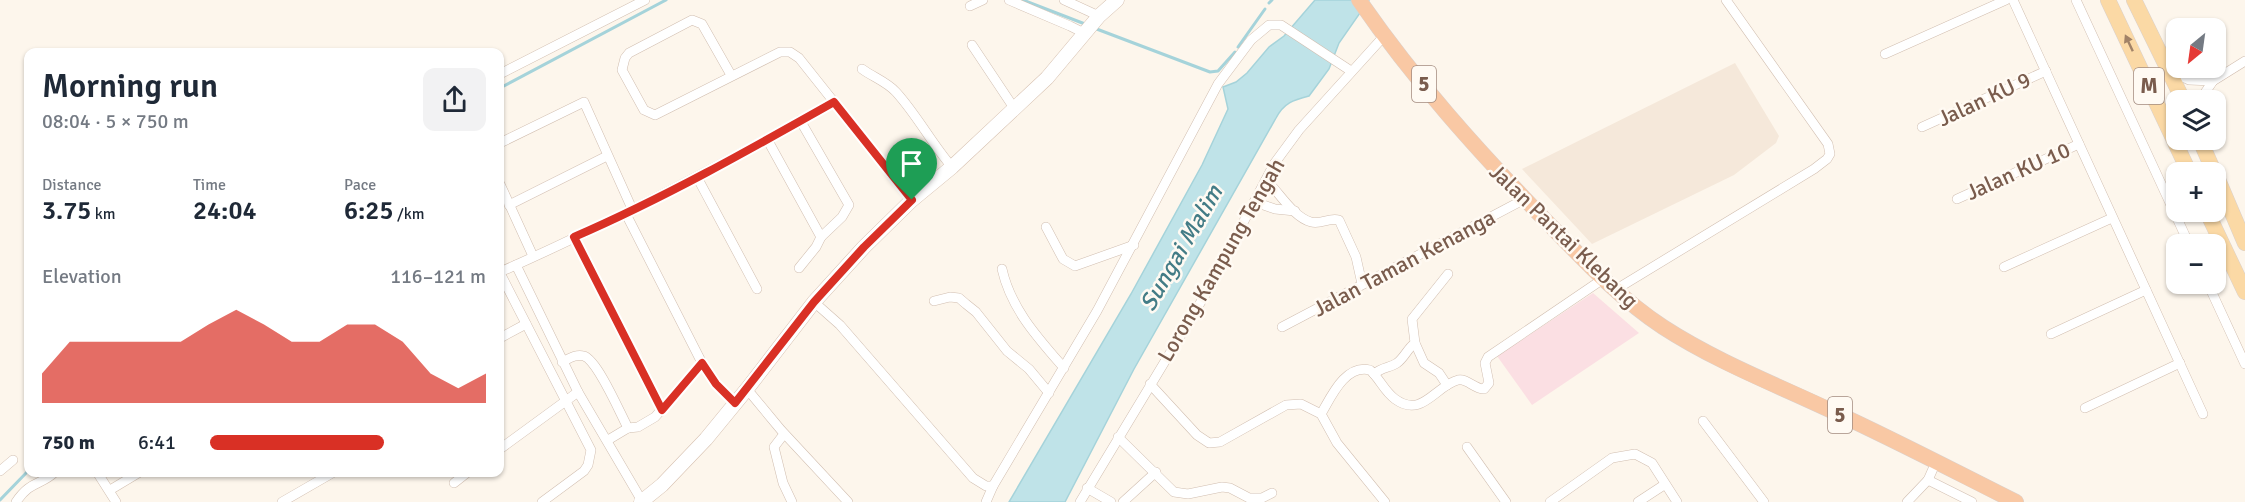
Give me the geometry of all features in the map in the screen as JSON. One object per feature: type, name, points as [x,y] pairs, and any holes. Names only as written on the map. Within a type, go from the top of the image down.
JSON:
[{"type":"highway","name":"Jalan Pantai Klebang","points":[[1364,6],[1482,155],[1603,279],[1649,317],[1687,341],[1743,371],[1834,412],[2016,502]]},
{"type":"main road","points":[[642,501],[681,466],[747,389],[814,302],[864,247],[912,200],[952,167],[1047,78],[1117,0]]},
{"type":"main road","name":"M","points":[[2108,0],[2184,162]]},
{"type":"main road","name":"M","points":[[2134,0],[2166,64]]},
{"type":"main road","points":[[2226,199],[2245,243]]},
{"type":"main road","points":[[2212,222],[2245,292]]},
{"type":"street","points":[[504,72],[645,0]]},
{"type":"street","points":[[970,6],[983,0]]},
{"type":"street","points":[[1009,0],[1080,31],[1092,26],[1064,0]]},
{"type":"street","points":[[1615,290],[1814,169],[1830,154],[1828,144],[1726,0]]},
{"type":"street","points":[[1886,54],[2006,0]]},
{"type":"street","points":[[2013,0],[2203,414]]},
{"type":"street","points":[[2076,0],[2184,234]]},
{"type":"street","points":[[731,75],[702,24],[698,21],[688,21],[629,53],[622,70],[644,110],[650,114],[661,114],[731,75],[780,52],[790,52],[799,58],[912,200]]},
{"type":"street","points":[[986,502],[993,486],[1134,245],[1218,84],[1263,28],[1274,24],[1281,25],[1351,70]]},
{"type":"street","name":"Lorong Kampung Tengah","points":[[1080,502],[1205,295],[1287,144],[1351,70],[1385,35]]},
{"type":"street","points":[[972,45],[1014,108]]},
{"type":"street","points":[[2207,90],[2213,81],[2245,61]]},
{"type":"street","points":[[862,69],[896,92],[933,145],[952,167]]},
{"type":"street","name":"Jalan KU 9","points":[[1922,127],[2046,70]]},
{"type":"street","points":[[2185,78],[2213,81]]},
{"type":"street","points":[[504,141],[584,102],[629,212],[702,363],[716,384],[735,403]]},
{"type":"street","points":[[504,270],[629,212],[834,102]]},
{"type":"street","points":[[799,268],[821,237],[842,217],[849,205],[800,120]]},
{"type":"street","points":[[767,139],[821,237]]},
{"type":"street","name":"Jalan KU 10","points":[[1957,199],[2079,144]]},
{"type":"street","points":[[509,205],[608,156]]},
{"type":"street","points":[[697,177],[757,288]]},
{"type":"street","points":[[1266,180],[1305,219],[1312,222],[1339,220],[1356,257],[1362,284]]},
{"type":"street","points":[[504,193],[533,256]]},
{"type":"street","name":"Jalan Taman Kenanga","points":[[1282,327],[1525,199]]},
{"type":"street","points":[[1255,202],[1275,209],[1295,211]]},
{"type":"street","points":[[2004,267],[2112,218]]},
{"type":"street","points":[[1046,228],[1063,259],[1075,266],[1134,245]]},
{"type":"street","points":[[574,237],[662,410]]},
{"type":"street","points":[[516,265],[578,392],[642,501]]},
{"type":"street","points":[[1002,269],[1009,292],[1024,320],[1064,368]]},
{"type":"street","points":[[1447,386],[1439,373],[1424,363],[1415,343],[1412,319],[1448,274]]},
{"type":"street","points":[[1321,414],[1336,388],[1347,376],[1365,369],[1374,374],[1395,399],[1411,405],[1426,401],[1447,386],[1462,380],[1484,389],[1488,383],[1485,363],[1488,357],[1603,279]]},
{"type":"street","points":[[504,280],[591,450],[588,465],[584,471],[542,502]]},
{"type":"street","points":[[2050,334],[2146,290]]},
{"type":"street","points":[[2213,294],[2245,364]]},
{"type":"street","points":[[934,301],[950,297],[958,298],[976,312],[1007,351],[1029,369],[1049,393]]},
{"type":"street","points":[[814,302],[855,342],[973,478],[986,486],[993,486]]},
{"type":"street","points":[[504,336],[526,324]]},
{"type":"street","points":[[1374,374],[1400,361],[1408,348],[1415,343]]},
{"type":"street","points":[[562,362],[574,356],[582,356],[593,362],[628,428]]},
{"type":"street","points":[[608,440],[628,428],[647,423],[662,410],[702,363]]},
{"type":"street","points":[[2085,408],[2180,363]]},
{"type":"street","points":[[1150,384],[1197,435],[1209,443],[1220,442],[1277,409],[1294,403],[1309,406],[1321,414],[1337,443],[1385,502]]},
{"type":"street","points":[[747,389],[784,434],[848,502]]},
{"type":"street","points":[[504,446],[578,392]]},
{"type":"street","points":[[1703,422],[1764,502]]},
{"type":"street","points":[[784,434],[774,447],[783,483],[792,502]]},
{"type":"street","points":[[1118,437],[1174,492],[1181,494],[1222,487],[1230,488],[1249,498],[1262,498],[1272,494]]},
{"type":"street","points":[[1467,447],[1506,502]]},
{"type":"street","points":[[1550,502],[1612,458],[1635,454],[1652,463],[1677,502]]},
{"type":"street","points":[[0,471],[13,460]]},
{"type":"street","points":[[1908,502],[1928,480],[1936,462]]},
{"type":"street","points":[[1123,502],[1156,472]]},
{"type":"street","points":[[16,502],[32,484],[45,477]]},
{"type":"street","points":[[101,477],[116,502]]},
{"type":"street","points":[[110,490],[132,477]]},
{"type":"street","points":[[282,502],[325,477]]},
{"type":"street","points":[[454,483],[462,477]]},
{"type":"street","points":[[1928,480],[1972,502]]},
{"type":"street","points":[[1638,502],[1664,485]]},
{"type":"street","points":[[1087,488],[1110,502]]},
{"type":"shaded area","points":[[1735,63],[1779,136],[1776,143],[1734,175],[1592,244],[1522,169]]},
{"type":"shaded area","points":[[1593,293],[1639,333],[1532,405],[1497,356]]},
{"type":"water","name":"Sungai Malim","points":[[1315,0],[1369,0],[1339,43],[1329,69],[1309,96],[1290,103],[1279,113],[1134,369],[1065,502],[1009,502],[1131,294],[1202,165],[1228,109],[1223,87],[1236,82],[1247,73],[1269,47],[1284,36]]},
{"type":"waterway","points":[[504,86],[666,0]]},
{"type":"waterway","points":[[1023,0],[1085,24]]},
{"type":"waterway","points":[[1269,3],[1272,0]]},
{"type":"waterway","points":[[1238,47],[1265,9]]},
{"type":"waterway","points":[[1094,28],[1210,72],[1218,71],[1235,52]]},
{"type":"waterway","points":[[0,500],[24,475]]},
{"type":"route","points":[[834,102],[912,200],[864,247],[814,302],[735,403],[716,384],[702,363],[662,410],[574,237],[633,211],[834,102]]}]
